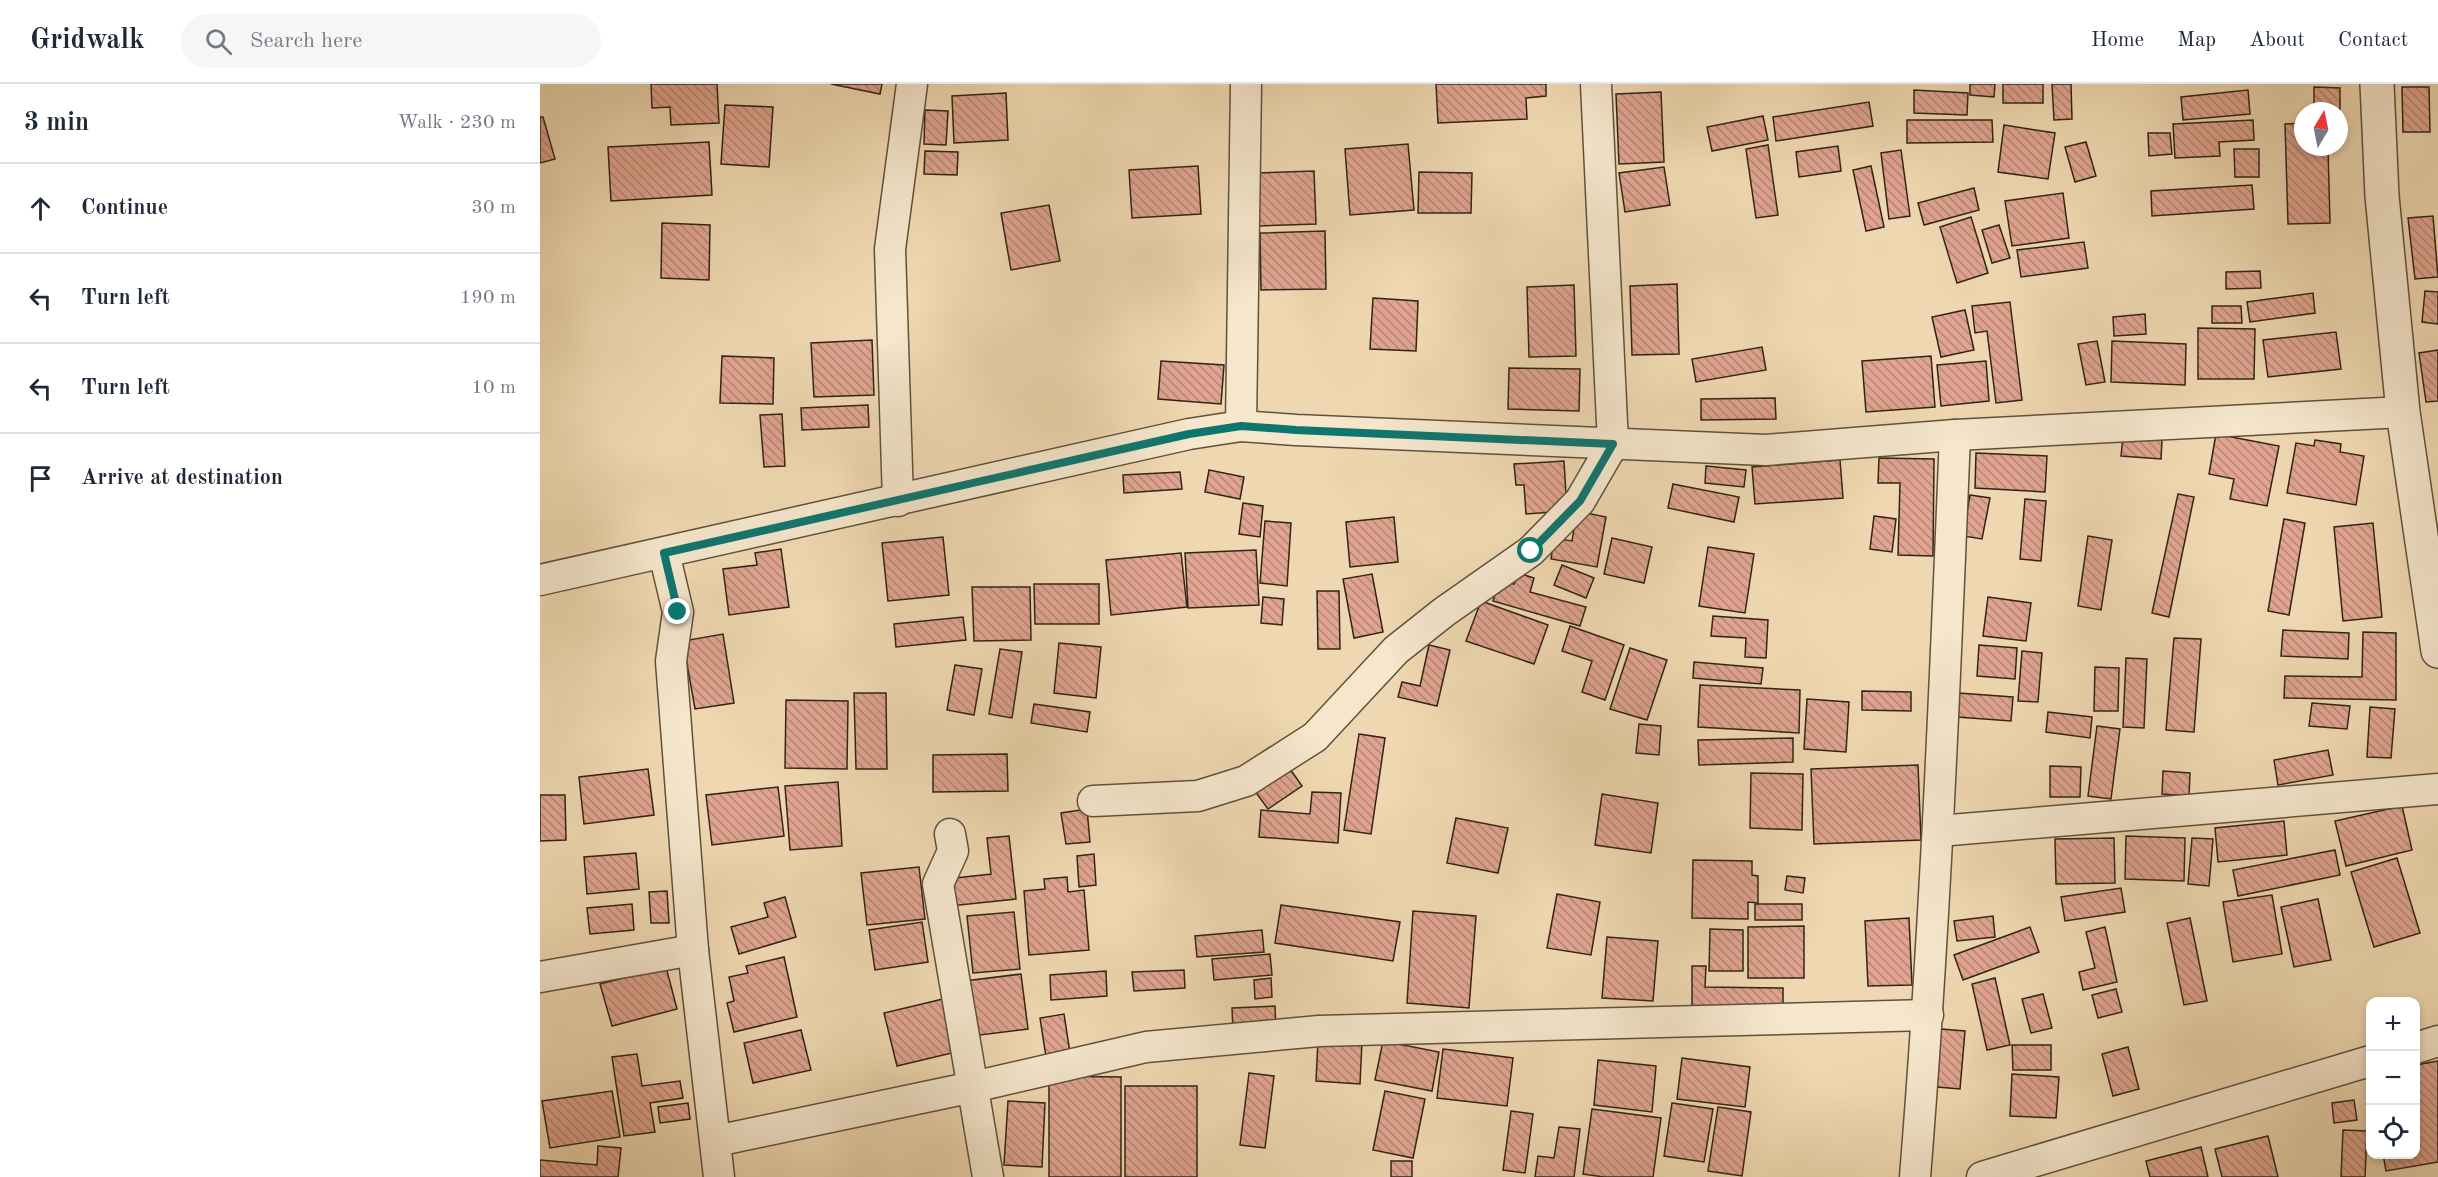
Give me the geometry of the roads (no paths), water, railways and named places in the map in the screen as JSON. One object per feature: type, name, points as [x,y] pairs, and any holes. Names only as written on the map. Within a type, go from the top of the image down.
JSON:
[{"type":"street","points":[[897,501],[890,249],[912,84]]},
{"type":"street","points":[[1241,426],[1246,84]]},
{"type":"street","points":[[1093,801],[1198,796],[1246,781],[1315,737],[1396,650],[1444,612],[1531,551],[1580,501],[1613,444],[1596,84]]},
{"type":"street","points":[[2377,84],[2382,196],[2403,412],[2438,651]]},
{"type":"street","points":[[540,580],[1189,434],[1241,426],[1307,431],[1766,450],[1955,435],[2403,412]]},
{"type":"street","points":[[1915,1177],[1928,1016],[1939,831],[1955,435]]},
{"type":"street","points":[[664,553],[678,612],[671,661],[693,950],[719,1177]]},
{"type":"street","points":[[1939,831],[2438,789]]},
{"type":"street","points":[[950,834],[953,850],[938,885],[988,1177]]},
{"type":"street","points":[[540,977],[693,950]]},
{"type":"street","points":[[716,1141],[973,1087],[1146,1047],[1319,1031],[1928,1016]]},
{"type":"street","points":[[2420,1046],[2438,1041]]},
{"type":"street","points":[[1982,1177],[2366,1062]]}]
